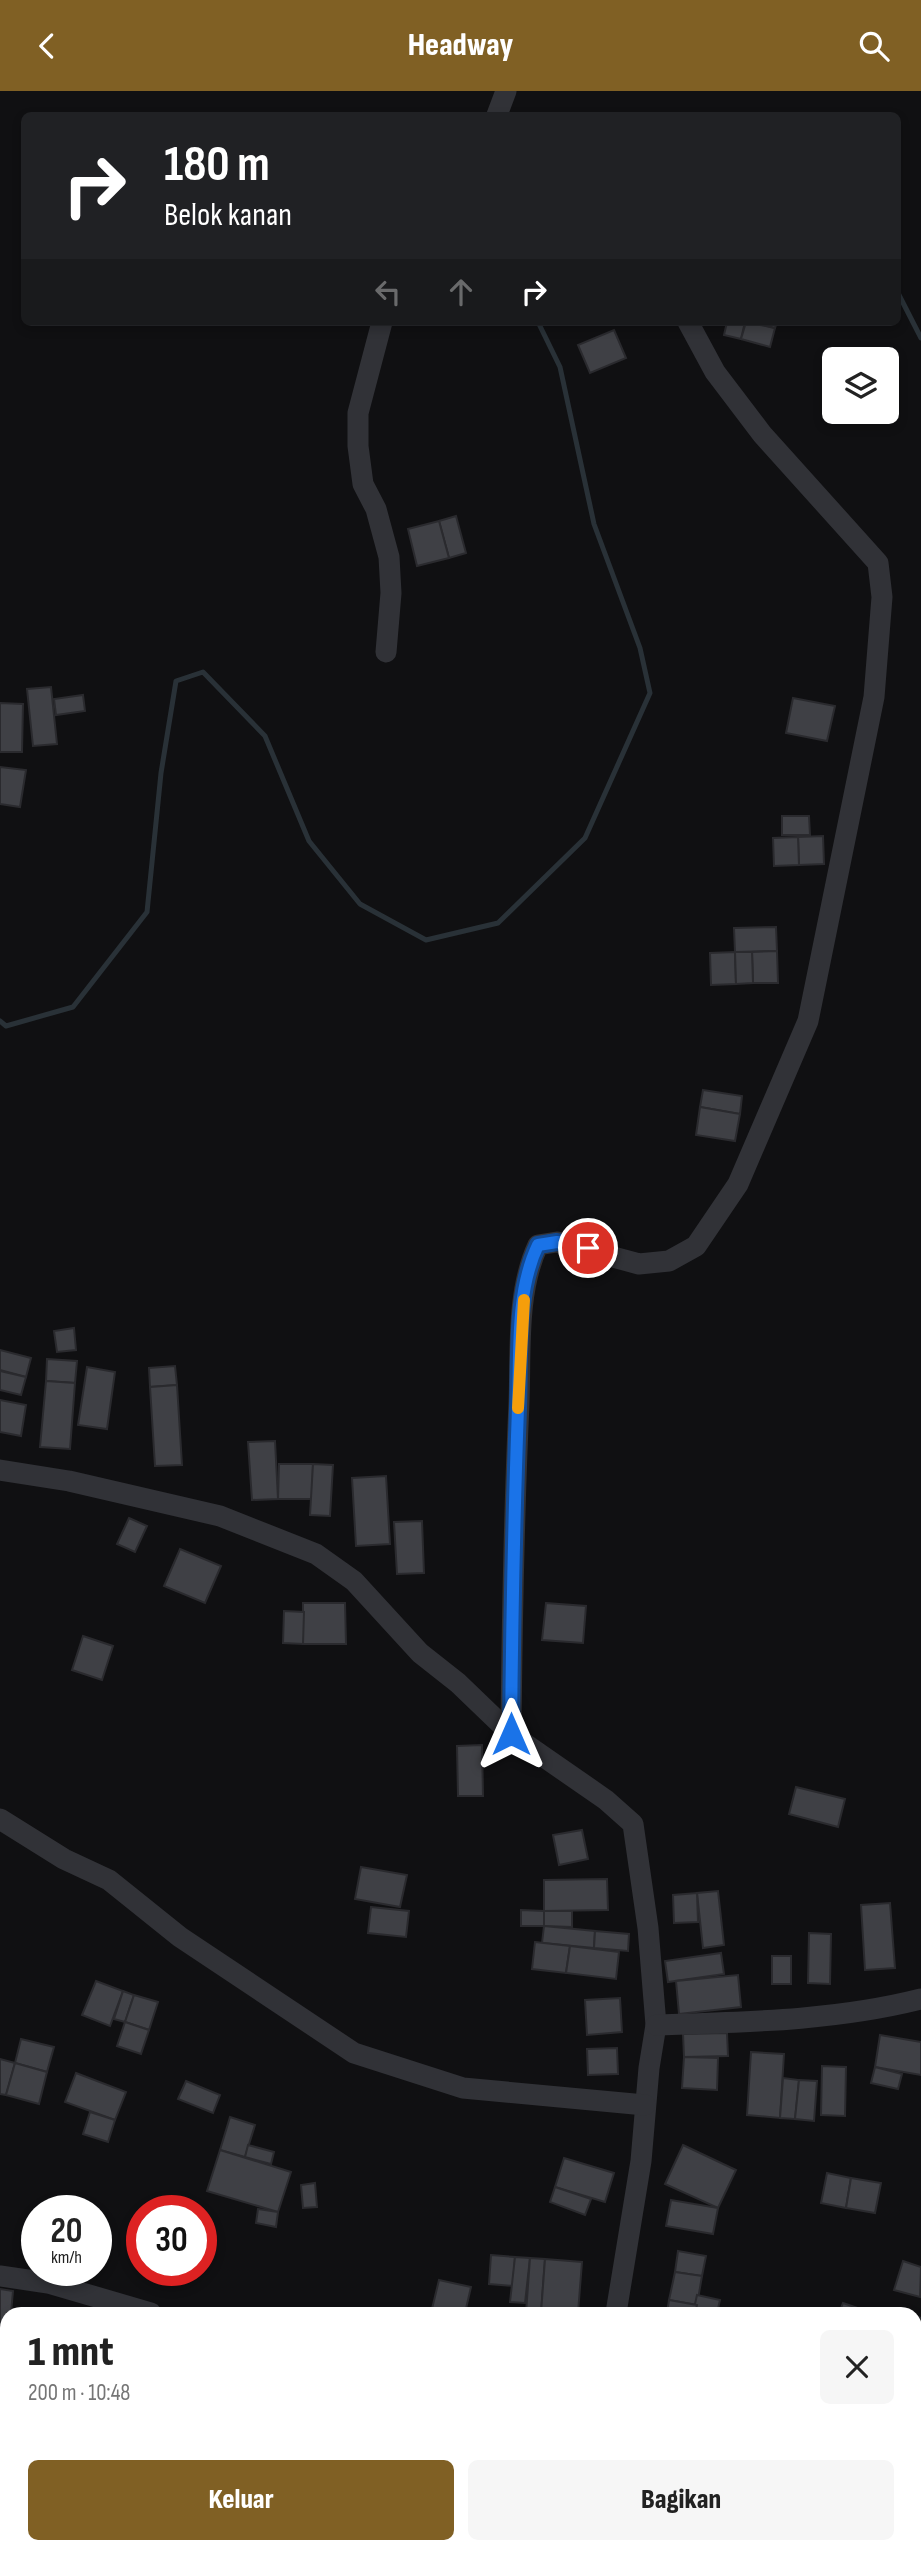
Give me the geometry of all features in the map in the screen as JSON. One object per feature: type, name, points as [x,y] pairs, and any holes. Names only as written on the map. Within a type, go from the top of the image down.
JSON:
[{"type":"street","points":[[498,112],[506,91]]},
{"type":"street","points":[[381,326],[358,413],[358,446],[363,484],[376,509],[389,557],[391,593],[386,652]]},
{"type":"street","points":[[511,1734],[513,1534],[522,1312],[530,1262],[538,1245],[557,1242],[639,1264],[669,1261],[696,1245],[738,1184],[808,1021],[874,697],[882,597],[878,563],[762,434],[715,372],[690,326]]},
{"type":"street","points":[[0,1470],[69,1481],[220,1516],[316,1554],[354,1581],[420,1653],[458,1683],[511,1734],[606,1800],[633,1824],[649,1928],[656,2025],[645,2105],[641,2161],[617,2307]]},
{"type":"street","points":[[0,1819],[64,1859],[109,1880],[180,1937],[354,2053],[463,2088],[645,2105]]},
{"type":"street","points":[[656,2025],[784,2021],[891,2007],[921,1999]]},
{"type":"street","points":[[0,2276],[48,2283],[130,2307]]},
{"type":"building","points":[[726,326],[744,326],[741,339],[724,335]]},
{"type":"building","points":[[745,326],[775,328],[770,347],[741,339]]},
{"type":"building","points":[[614,330],[626,358],[590,373],[578,345]]},
{"type":"building","points":[[456,516],[466,553],[449,558],[439,521]]},
{"type":"building","points":[[439,521],[449,558],[417,566],[408,529]]},
{"type":"building","points":[[51,687],[57,744],[33,746],[27,689]]},
{"type":"building","points":[[83,695],[85,711],[56,715],[54,699]]},
{"type":"building","points":[[793,698],[835,706],[827,741],[786,733]]},
{"type":"building","points":[[0,703],[23,704],[22,752],[0,752]]},
{"type":"building","points":[[0,767],[26,770],[20,807],[0,804]]},
{"type":"building","points":[[782,816],[809,816],[810,835],[782,835]]},
{"type":"building","points":[[823,836],[824,864],[799,865],[798,837]]},
{"type":"building","points":[[798,837],[799,865],[774,866],[773,838]]},
{"type":"building","points":[[776,927],[777,951],[735,952],[734,928]]},
{"type":"building","points":[[777,951],[778,983],[753,983],[752,952]]},
{"type":"building","points":[[735,952],[736,984],[711,985],[710,953]]},
{"type":"building","points":[[735,952],[752,952],[753,983],[736,984]]},
{"type":"building","points":[[703,1090],[742,1096],[740,1114],[700,1107]]},
{"type":"building","points":[[700,1107],[740,1114],[735,1141],[696,1135]]},
{"type":"building","points":[[74,1328],[76,1350],[57,1352],[54,1331]]},
{"type":"building","points":[[0,1350],[31,1358],[26,1377],[0,1370]]},
{"type":"building","points":[[47,1359],[77,1361],[75,1383],[46,1381]]},
{"type":"building","points":[[175,1366],[177,1385],[150,1387],[149,1368]]},
{"type":"building","points":[[87,1367],[115,1372],[107,1429],[78,1425]]},
{"type":"building","points":[[0,1371],[26,1377],[21,1395],[0,1390]]},
{"type":"building","points":[[46,1381],[75,1383],[70,1449],[40,1447]]},
{"type":"building","points":[[177,1385],[182,1465],[155,1466],[150,1387]]},
{"type":"building","points":[[0,1400],[26,1405],[21,1436],[0,1432]]},
{"type":"building","points":[[275,1441],[278,1499],[252,1500],[248,1442]]},
{"type":"building","points":[[279,1464],[313,1464],[312,1499],[278,1499]]},
{"type":"building","points":[[313,1464],[333,1465],[330,1516],[310,1515]]},
{"type":"building","points":[[386,1476],[390,1544],[356,1546],[352,1478]]},
{"type":"building","points":[[129,1518],[147,1526],[135,1552],[117,1544]]},
{"type":"building","points":[[422,1521],[424,1573],[397,1574],[394,1522]]},
{"type":"building","points":[[180,1549],[221,1566],[205,1603],[164,1586]]},
{"type":"building","points":[[303,1603],[345,1603],[346,1644],[303,1644]]},
{"type":"building","points":[[546,1603],[586,1606],[583,1643],[542,1640]]},
{"type":"building","points":[[284,1611],[304,1612],[303,1644],[283,1643]]},
{"type":"building","points":[[83,1636],[113,1646],[102,1680],[72,1670]]},
{"type":"building","points":[[482,1745],[483,1796],[458,1796],[457,1746]]},
{"type":"building","points":[[796,1787],[845,1799],[838,1827],[789,1814]]},
{"type":"building","points":[[582,1830],[588,1859],[559,1865],[553,1835]]},
{"type":"building","points":[[361,1867],[407,1875],[400,1907],[355,1899]]},
{"type":"building","points":[[607,1879],[608,1910],[544,1911],[544,1880]]},
{"type":"building","points":[[718,1891],[724,1945],[703,1948],[697,1893]]},
{"type":"building","points":[[697,1893],[698,1922],[674,1923],[673,1895]]},
{"type":"building","points":[[890,1903],[895,1968],[865,1970],[861,1905]]},
{"type":"building","points":[[371,1907],[409,1911],[406,1937],[368,1933]]},
{"type":"building","points":[[521,1910],[544,1911],[544,1926],[521,1926]]},
{"type":"building","points":[[544,1911],[572,1911],[572,1927],[544,1926]]},
{"type":"building","points":[[544,1926],[595,1931],[594,1948],[542,1943]]},
{"type":"building","points":[[595,1931],[629,1934],[628,1951],[594,1948]]},
{"type":"building","points":[[809,1933],[831,1934],[830,1984],[808,1983]]},
{"type":"building","points":[[535,1942],[570,1946],[566,1973],[532,1969]]},
{"type":"building","points":[[570,1946],[619,1952],[616,1979],[566,1973]]},
{"type":"building","points":[[721,1953],[724,1974],[668,1982],[665,1961]]},
{"type":"building","points":[[772,1956],[791,1956],[791,1984],[772,1984]]},
{"type":"building","points":[[738,1975],[741,2007],[679,2014],[676,1981]]},
{"type":"building","points":[[96,1981],[123,1991],[110,2026],[82,2015]]},
{"type":"building","points":[[123,1991],[134,1995],[125,2022],[114,2019]]},
{"type":"building","points":[[134,1995],[158,2002],[149,2030],[125,2022]]},
{"type":"building","points":[[620,1998],[622,2032],[587,2035],[585,2000]]},
{"type":"building","points":[[125,2022],[149,2030],[141,2054],[117,2046]]},
{"type":"building","points":[[727,2033],[728,2056],[684,2057],[683,2034]]},
{"type":"building","points":[[880,2035],[921,2042],[921,2075],[875,2067]]},
{"type":"building","points":[[21,2039],[54,2047],[47,2072],[15,2063]]},
{"type":"building","points":[[617,2048],[618,2074],[588,2075],[587,2049]]},
{"type":"building","points":[[751,2052],[784,2054],[780,2118],[747,2115]]},
{"type":"building","points":[[684,2057],[718,2058],[717,2090],[682,2088]]},
{"type":"building","points":[[0,2059],[15,2063],[6,2095],[0,2094]]},
{"type":"building","points":[[15,2063],[47,2072],[39,2104],[6,2095]]},
{"type":"building","points":[[822,2066],[846,2067],[845,2116],[821,2115]]},
{"type":"building","points":[[875,2067],[902,2074],[898,2089],[871,2083]]},
{"type":"building","points":[[76,2073],[126,2092],[115,2120],[65,2102]]},
{"type":"building","points":[[783,2078],[799,2080],[795,2119],[780,2118]]},
{"type":"building","points":[[799,2080],[817,2081],[814,2121],[795,2119]]},
{"type":"building","points":[[186,2081],[220,2095],[213,2113],[178,2099]]},
{"type":"building","points":[[90,2112],[115,2120],[108,2142],[83,2134]]},
{"type":"building","points":[[230,2117],[255,2125],[245,2157],[220,2150]]},
{"type":"building","points":[[248,2145],[274,2152],[271,2164],[245,2157]]},
{"type":"building","points":[[683,2145],[736,2170],[718,2208],[665,2184]]},
{"type":"building","points":[[220,2150],[291,2172],[278,2212],[207,2191]]},
{"type":"building","points":[[564,2158],[614,2173],[605,2202],[555,2187]]},
{"type":"building","points":[[827,2173],[851,2178],[846,2208],[821,2203]]},
{"type":"building","points":[[851,2178],[881,2183],[875,2213],[846,2208]]},
{"type":"building","points":[[315,2183],[317,2207],[303,2208],[301,2185]]},
{"type":"building","points":[[555,2187],[591,2199],[585,2215],[550,2202]]},
{"type":"building","points":[[671,2200],[718,2208],[713,2234],[666,2226]]},
{"type":"building","points":[[258,2209],[278,2212],[276,2227],[256,2223]]},
{"type":"building","points":[[678,2251],[706,2256],[702,2276],[675,2272]]},
{"type":"building","points":[[491,2255],[515,2257],[513,2286],[489,2284]]},
{"type":"building","points":[[515,2257],[530,2258],[525,2303],[510,2302]]},
{"type":"building","points":[[530,2258],[545,2259],[541,2307],[526,2307]]},
{"type":"building","points":[[545,2259],[582,2262],[578,2307],[541,2307]]},
{"type":"building","points":[[903,2261],[921,2267],[920,2297],[894,2290]]},
{"type":"building","points":[[675,2272],[702,2276],[697,2305],[669,2300]]},
{"type":"building","points":[[439,2280],[471,2287],[466,2307],[432,2307]]},
{"type":"building","points":[[0,2289],[13,2291],[12,2307],[0,2307]]},
{"type":"building","points":[[697,2295],[720,2300],[718,2307],[694,2307]]},
{"type":"building","points":[[669,2300],[697,2305],[696,2307],[668,2307]]},
{"type":"waterway","points":[[901,299],[921,338]]},
{"type":"waterway","points":[[0,1021],[6,1026],[73,1007],[147,912],[161,773],[176,681],[203,672],[265,736],[309,841],[360,904],[426,940],[498,923],[585,838],[650,693],[640,648],[594,524],[560,367],[540,326]]},
{"type":"slow traffic","points":[[518,1408],[524,1300]]},
{"type":"route","points":[[511,1734],[512,1548],[522,1312],[530,1262],[538,1245],[557,1242],[588,1248]]}]
